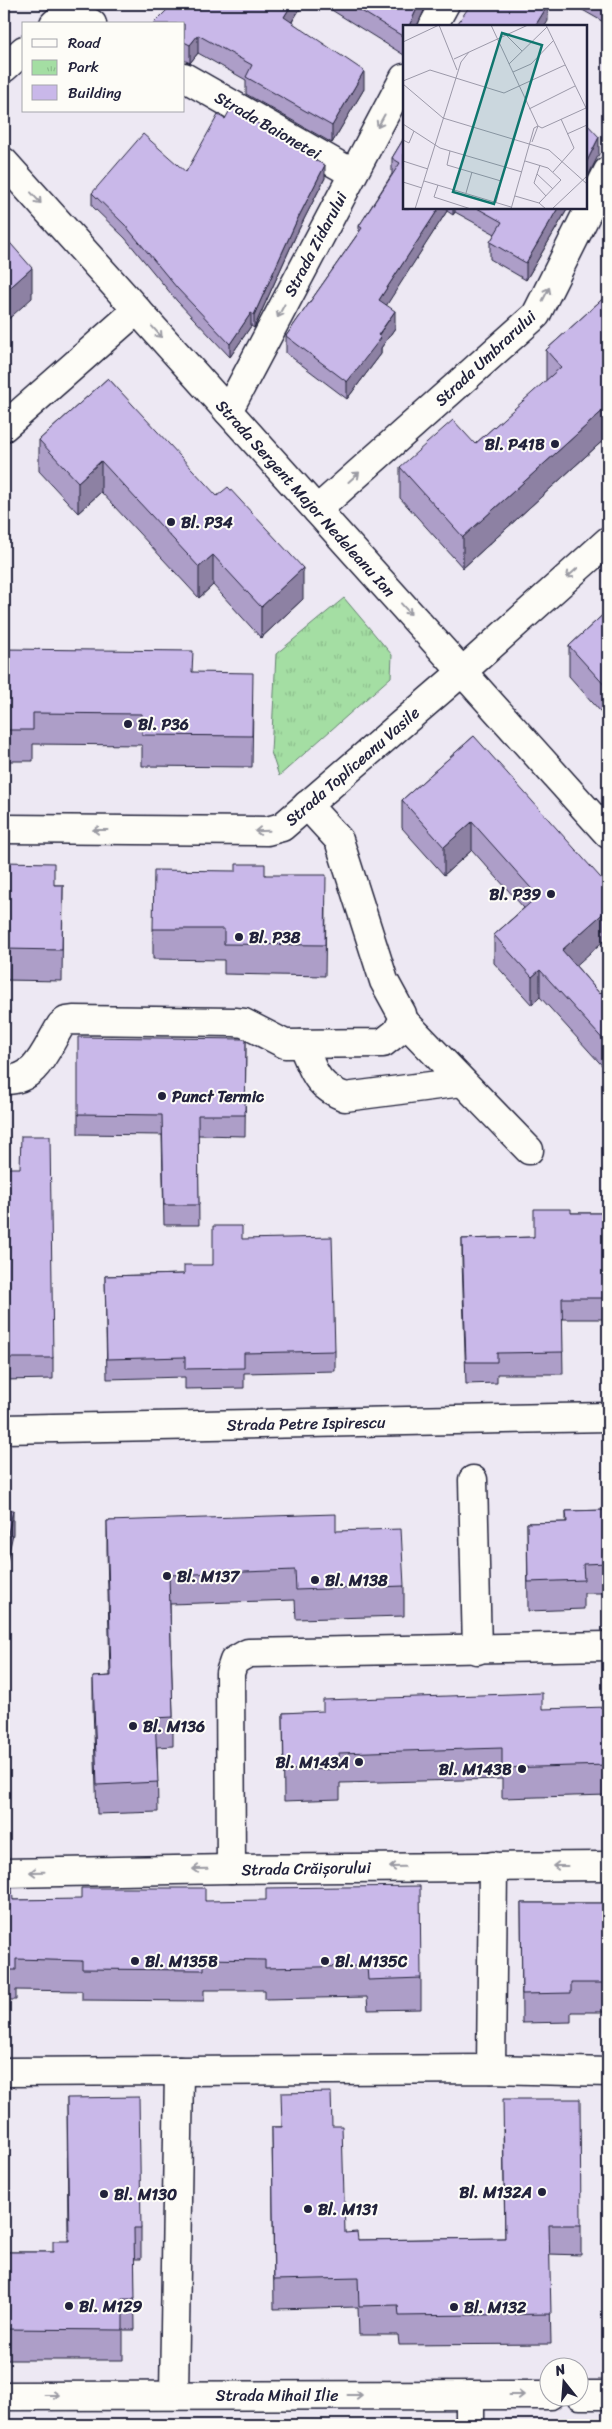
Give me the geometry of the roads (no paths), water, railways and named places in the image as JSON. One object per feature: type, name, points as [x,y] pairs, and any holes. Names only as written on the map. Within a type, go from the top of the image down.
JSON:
[{"type":"street","points":[[434,25],[445,4]]},
{"type":"street","points":[[66,13],[87,22]]},
{"type":"street","points":[[4,68],[22,52]]},
{"type":"street","name":"Strada Baionetei","points":[[185,78],[352,173]]},
{"type":"street","name":"Strada Zidarului","points":[[228,411],[352,173],[403,80]]},
{"type":"street","name":"Strada Sergent Major Nedeleanu Ion","points":[[4,162],[608,834]]},
{"type":"street","name":"Strada Umbrarului","points":[[317,510],[536,315],[608,171]]},
{"type":"street","points":[[4,427],[137,310]]},
{"type":"street","name":"Strada Topliceanu Vasile","points":[[4,829],[267,831],[282,827],[462,672],[608,541]]},
{"type":"street","points":[[307,805],[339,840],[384,981],[400,1008],[403,1020],[529,1150]]},
{"type":"street","points":[[4,1080],[17,1080],[32,1072],[61,1025],[66,1021],[235,1022],[252,1027],[280,1044],[302,1044],[383,1043],[397,1032],[403,1020]]},
{"type":"street","points":[[302,1044],[317,1078],[329,1090],[345,1097],[462,1082]]},
{"type":"street","name":"Strada Petre Ispirescu","points":[[4,1429],[608,1417]]},
{"type":"street","points":[[473,1480],[477,1650]]},
{"type":"street","points":[[231,1869],[230,1673],[234,1661],[248,1653],[608,1646]]},
{"type":"street","points":[[491,2069],[492,1866]]},
{"type":"street","name":"Strada Crăișorului","points":[[4,1873],[608,1866]]},
{"type":"street","points":[[4,2072],[491,2069],[608,2072]]},
{"type":"street","points":[[174,2395],[178,2071]]},
{"type":"street","points":[[470,2395],[470,2425]]},
{"type":"street","name":"Strada Mihail Ilie","points":[[4,2396],[540,2395]]},
{"type":"street","points":[[590,2395],[608,2395]]},
{"type":"place","name":"Bl. P41B","points":[[555,444]]},
{"type":"place","name":"Bl. P34","points":[[171,522]]},
{"type":"place","name":"Bl. P36","points":[[128,724]]},
{"type":"place","name":"Bl. P39","points":[[551,894]]},
{"type":"place","name":"Bl. P38","points":[[239,937]]},
{"type":"place","name":"Punct Termic","points":[[162,1096]]},
{"type":"place","name":"Bl. M137","points":[[167,1576]]},
{"type":"place","name":"Bl. M138","points":[[315,1580]]},
{"type":"place","name":"Bl. M136","points":[[133,1726]]},
{"type":"place","name":"Bl. M143A","points":[[359,1762]]},
{"type":"place","name":"Bl. M143B","points":[[522,1769]]},
{"type":"place","name":"Bl. M135B","points":[[135,1961]]},
{"type":"place","name":"Bl. M135C","points":[[325,1961]]},
{"type":"place","name":"Bl. M132A","points":[[542,2192]]},
{"type":"place","name":"Bl. M130","points":[[104,2194]]},
{"type":"place","name":"Bl. M131","points":[[308,2209]]},
{"type":"place","name":"Bl. M129","points":[[69,2306]]},
{"type":"place","name":"Bl. M132","points":[[454,2307]]}]
